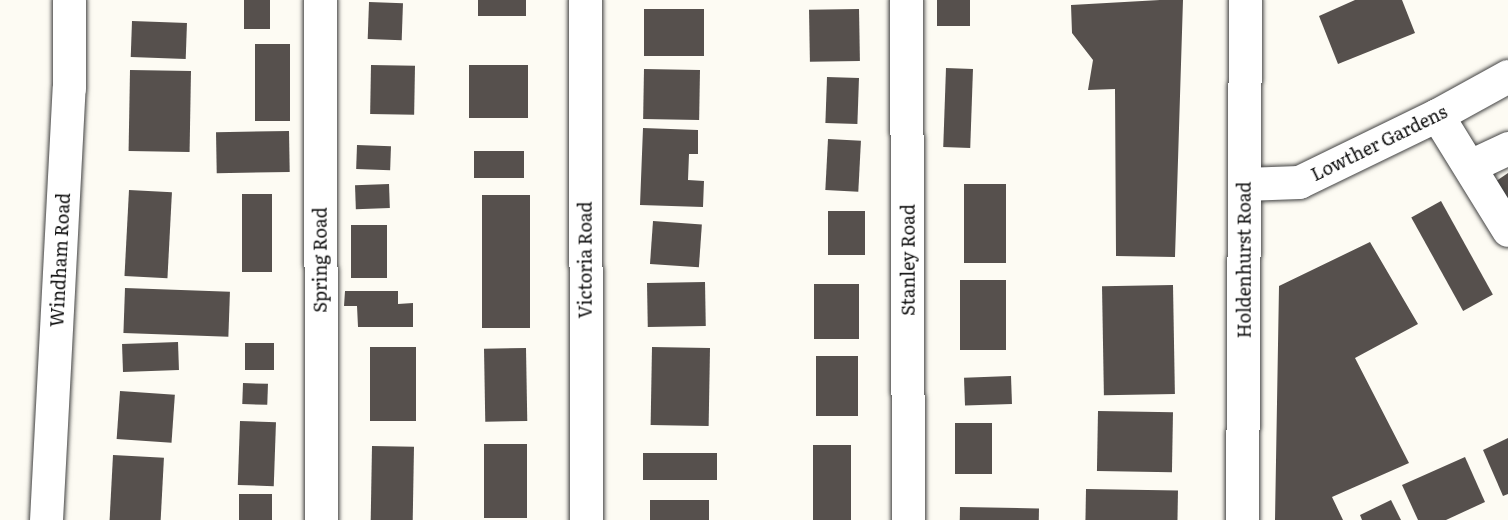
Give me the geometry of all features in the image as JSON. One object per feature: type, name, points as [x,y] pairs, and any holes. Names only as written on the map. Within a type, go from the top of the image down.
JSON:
[{"type":"street","name":"Windham Road","points":[[46,520],[69,88],[69,0]]},
{"type":"street","name":"Spring Road","points":[[320,0],[321,520]]},
{"type":"street","name":"Victoria Road","points":[[585,0],[586,520]]},
{"type":"street","name":"Stanley Road","points":[[906,0],[908,520]]},
{"type":"street","name":"Holdenhurst Road","points":[[1242,520],[1245,0]]},
{"type":"street","name":"Lowther Gardens","points":[[1244,184],[1299,182],[1437,115],[1508,76]]},
{"type":"street","points":[[1437,115],[1508,230]]},
{"type":"street","points":[[1470,166],[1508,148]]},
{"type":"building","points":[[244,0],[270,0],[270,29],[244,29]]},
{"type":"building","points":[[478,0],[526,0],[526,16],[478,16]]},
{"type":"building","points":[[937,0],[970,0],[970,26],[937,26]]},
{"type":"building","points":[[1183,0],[1175,257],[1116,256],[1115,89],[1088,90],[1093,60],[1072,33],[1071,5]]},
{"type":"building","points":[[1355,0],[1402,0],[1415,33],[1338,64],[1319,16]]},
{"type":"building","points":[[369,2],[403,3],[402,40],[368,39]]},
{"type":"building","points":[[644,9],[704,9],[704,56],[644,56]]},
{"type":"building","points":[[859,9],[860,61],[810,62],[809,10]]},
{"type":"building","points":[[132,21],[187,23],[186,59],[131,57]]},
{"type":"building","points":[[255,44],[290,44],[290,121],[255,121]]},
{"type":"building","points":[[371,65],[415,66],[414,115],[370,114]]},
{"type":"building","points":[[469,65],[528,65],[528,118],[469,118]]},
{"type":"building","points":[[946,68],[973,69],[970,148],[943,147]]},
{"type":"building","points":[[644,69],[700,70],[699,120],[643,119]]},
{"type":"building","points":[[130,70],[191,71],[190,152],[129,151]]},
{"type":"building","points":[[827,77],[859,78],[857,124],[825,123]]},
{"type":"building","points":[[643,128],[698,130],[698,154],[689,154],[688,180],[704,181],[703,207],[640,205]]},
{"type":"building","points":[[289,131],[290,172],[217,173],[216,132]]},
{"type":"building","points":[[828,139],[861,141],[858,192],[825,190]]},
{"type":"building","points":[[357,145],[391,146],[390,170],[356,169]]},
{"type":"building","points":[[474,151],[524,151],[524,178],[474,178]]},
{"type":"building","points":[[1508,173],[1508,215],[1489,186]]},
{"type":"building","points":[[389,184],[390,208],[356,209],[355,185]]},
{"type":"building","points":[[964,184],[1006,184],[1006,263],[964,263]]},
{"type":"building","points":[[129,190],[172,192],[167,278],[124,276]]},
{"type":"building","points":[[242,194],[272,194],[272,272],[242,272]]},
{"type":"building","points":[[482,195],[530,195],[530,328],[482,328]]},
{"type":"building","points":[[1441,201],[1493,295],[1463,311],[1411,217]]},
{"type":"building","points":[[828,211],[865,211],[865,255],[828,255]]},
{"type":"building","points":[[653,221],[702,224],[699,267],[650,264]]},
{"type":"building","points":[[351,225],[387,225],[387,278],[351,278]]},
{"type":"building","points":[[1370,242],[1418,324],[1355,358],[1409,463],[1332,497],[1343,520],[1275,520],[1279,286]]},
{"type":"building","points":[[960,280],[1006,280],[1006,350],[960,350]]},
{"type":"building","points":[[705,282],[706,326],[648,327],[647,283]]},
{"type":"building","points":[[814,284],[859,284],[859,339],[814,339]]},
{"type":"building","points":[[1173,285],[1175,394],[1104,395],[1102,286]]},
{"type":"building","points":[[125,288],[230,292],[228,337],[123,333]]},
{"type":"building","points":[[345,291],[398,291],[398,304],[413,303],[413,327],[358,327],[357,306],[344,306]]},
{"type":"building","points":[[178,342],[179,370],[123,372],[122,344]]},
{"type":"building","points":[[245,343],[274,343],[274,370],[245,370]]},
{"type":"building","points":[[370,347],[416,347],[416,421],[370,421]]},
{"type":"building","points":[[652,347],[710,348],[709,426],[651,425]]},
{"type":"building","points":[[526,348],[527,421],[485,422],[484,349]]},
{"type":"building","points":[[816,356],[858,356],[858,416],[816,416]]},
{"type":"building","points":[[1011,376],[1012,404],[965,406],[964,378]]},
{"type":"building","points":[[243,383],[268,384],[267,405],[242,404]]},
{"type":"building","points":[[120,391],[175,395],[172,443],[117,439]]},
{"type":"building","points":[[1098,411],[1173,412],[1172,472],[1097,471]]},
{"type":"building","points":[[240,421],[276,422],[274,486],[238,485]]},
{"type":"building","points":[[955,423],[992,423],[992,474],[955,474]]},
{"type":"building","points":[[1508,438],[1508,494],[1503,496],[1483,450]]},
{"type":"building","points":[[484,444],[527,444],[527,518],[484,518]]},
{"type":"building","points":[[813,445],[851,445],[851,520],[813,520]]},
{"type":"building","points":[[372,446],[414,447],[413,520],[371,520]]},
{"type":"building","points":[[643,453],[717,453],[717,480],[643,480]]},
{"type":"building","points":[[113,455],[164,458],[161,520],[110,520]]},
{"type":"building","points":[[1465,457],[1485,502],[1446,520],[1418,520],[1402,485]]},
{"type":"building","points":[[1086,489],[1178,491],[1177,520],[1085,520]]},
{"type":"building","points":[[239,494],[272,494],[272,520],[239,520]]},
{"type":"building","points":[[650,500],[709,500],[709,520],[650,520]]},
{"type":"building","points":[[1391,500],[1401,520],[1362,520],[1360,515]]},
{"type":"building","points":[[960,507],[1039,508],[1039,520],[960,520]]}]
